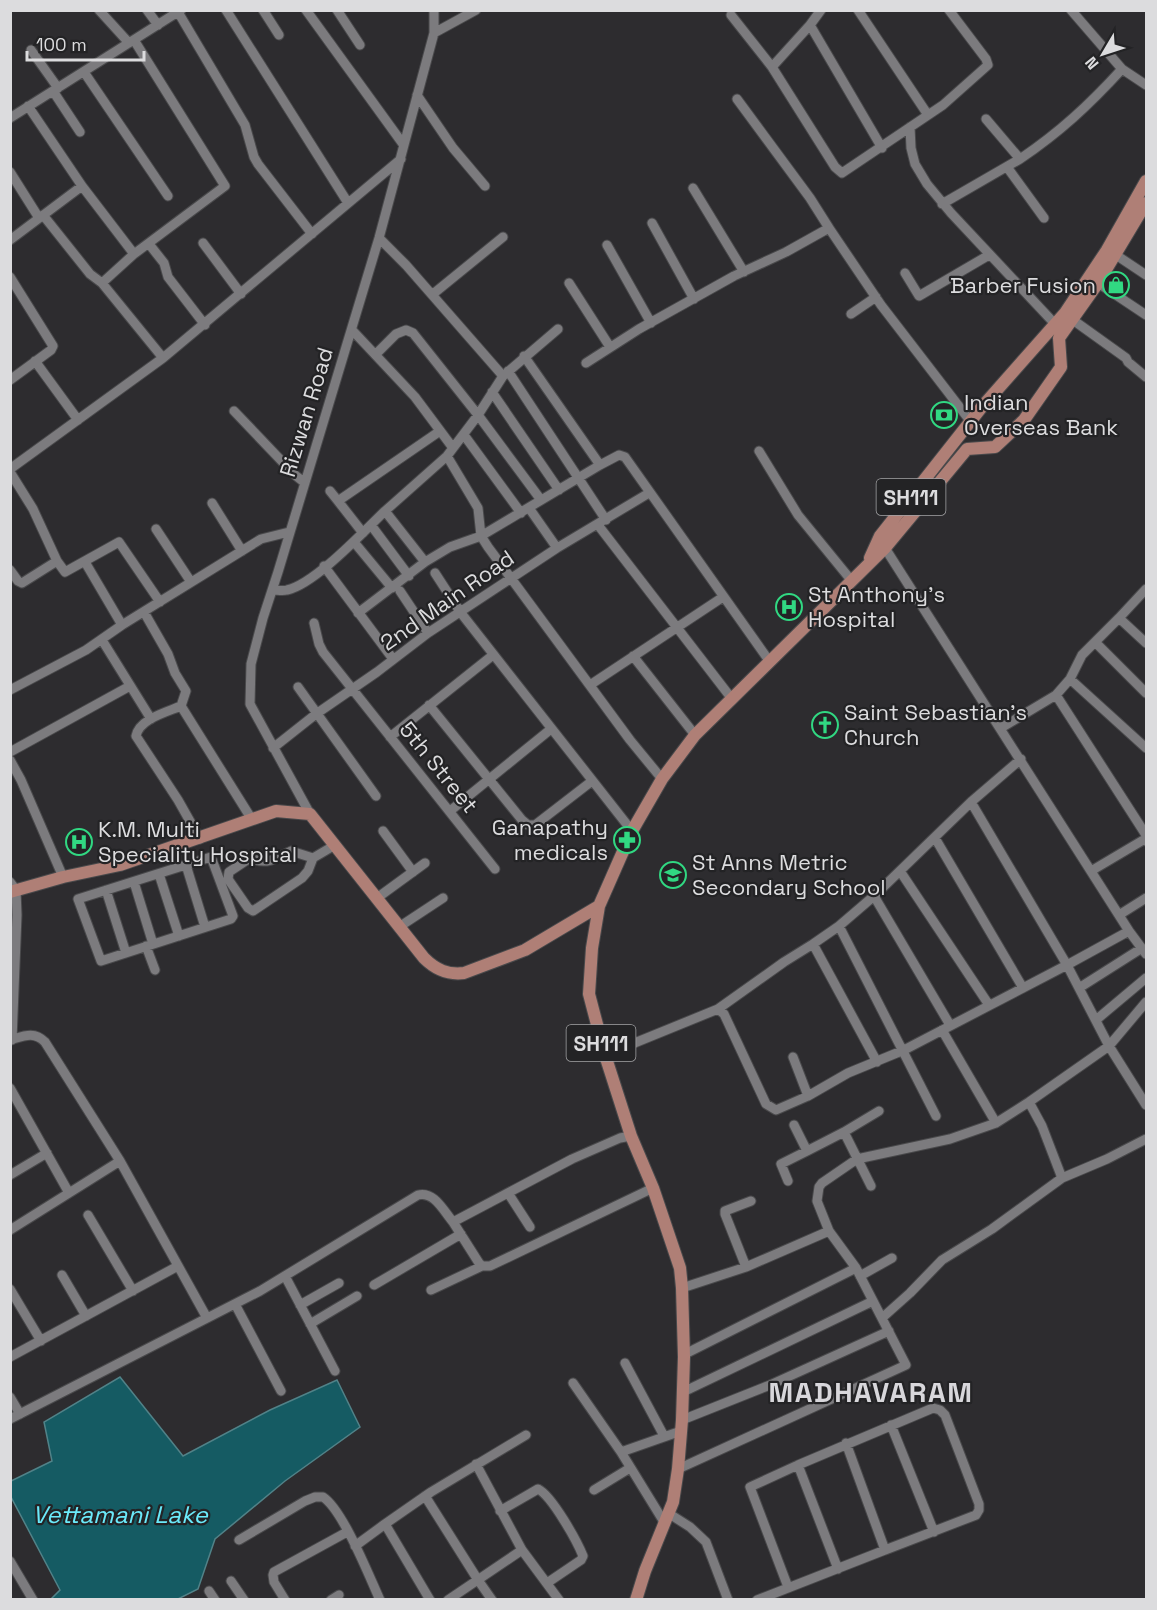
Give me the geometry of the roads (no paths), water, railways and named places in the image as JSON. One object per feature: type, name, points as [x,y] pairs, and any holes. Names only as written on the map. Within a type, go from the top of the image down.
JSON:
[{"type":"main road","points":[[971,422],[1065,314],[1107,250],[1146,181]]},
{"type":"main road","points":[[1073,320],[1116,255],[1146,203]]},
{"type":"main road","name":"SH111","points":[[635,1598],[673,1502],[681,1425],[682,1288],[680,1268],[653,1188],[631,1136],[605,1055],[589,994],[592,948],[599,906],[632,831],[662,779],[695,735],[885,548],[968,449],[995,447],[1024,420],[1061,367],[1059,338],[1073,320]]},
{"type":"main road","name":"SH111","points":[[867,565],[880,536],[971,422]]},
{"type":"main road","points":[[12,888],[120,865],[276,811],[310,814],[430,964],[442,971],[465,973],[525,950],[599,906]]},
{"type":"street","points":[[99,10],[131,42],[225,186],[134,255],[102,283]]},
{"type":"street","points":[[147,10],[158,25]]},
{"type":"street","points":[[226,10],[348,203]]},
{"type":"street","points":[[263,10],[279,35]]},
{"type":"street","points":[[306,10],[403,144]]},
{"type":"street","points":[[337,10],[360,45]]},
{"type":"street","name":"Rizwan Road","points":[[310,814],[250,704],[251,664],[379,238],[434,33],[434,10]]},
{"type":"street","points":[[434,33],[476,10]]},
{"type":"street","points":[[772,67],[821,10]]},
{"type":"street","points":[[858,10],[928,115]]},
{"type":"street","points":[[731,15],[772,67],[839,172],[845,172],[928,115],[988,65],[986,58],[949,10]]},
{"type":"street","points":[[1071,10],[1122,69],[1146,85]]},
{"type":"street","points":[[10,118],[179,11],[245,125],[258,164],[312,234]]},
{"type":"street","points":[[810,25],[882,148]]},
{"type":"street","points":[[32,50],[80,132]]},
{"type":"street","points":[[942,204],[1041,145],[1086,108],[1122,69]]},
{"type":"street","points":[[84,72],[168,196]]},
{"type":"street","points":[[417,95],[453,148],[485,186]]},
{"type":"street","points":[[737,99],[810,198],[876,297],[971,422]]},
{"type":"street","points":[[28,106],[82,186],[134,255]]},
{"type":"street","points":[[987,119],[1020,159]]},
{"type":"street","points":[[910,128],[915,164],[927,184],[942,204],[1055,324]]},
{"type":"street","points":[[159,602],[121,543],[117,542],[64,572],[33,509],[10,471],[205,325],[401,159]]},
{"type":"street","points":[[1007,167],[1044,218]]},
{"type":"street","points":[[10,172],[41,216],[90,274],[102,283],[163,358]]},
{"type":"street","points":[[10,240],[82,186]]},
{"type":"street","points":[[693,188],[744,272]]},
{"type":"street","points":[[652,223],[694,299]]},
{"type":"street","points":[[586,363],[694,299],[829,228]]},
{"type":"street","points":[[433,294],[502,237]]},
{"type":"street","points":[[379,238],[506,373],[606,520]]},
{"type":"street","points":[[203,243],[241,294]]},
{"type":"street","points":[[149,244],[164,263],[168,277],[205,325]]},
{"type":"street","points":[[607,245],[651,323]]},
{"type":"street","points":[[905,273],[919,296],[989,255]]},
{"type":"street","points":[[1116,255],[1146,275]]},
{"type":"street","points":[[10,277],[53,346],[36,362],[10,380]]},
{"type":"street","points":[[569,282],[610,347]]},
{"type":"street","points":[[1098,283],[1146,315]]},
{"type":"street","points":[[851,314],[876,297]]},
{"type":"street","points":[[1073,320],[1126,358],[1146,377]]},
{"type":"street","points":[[273,590],[286,590],[297,586],[354,542],[447,456],[506,373],[558,329]]},
{"type":"street","points":[[352,330],[415,397],[453,448]]},
{"type":"street","points":[[376,354],[396,334],[409,330],[478,415],[541,500]]},
{"type":"street","points":[[524,356],[600,465]]},
{"type":"street","points":[[36,362],[78,420]]},
{"type":"street","points":[[492,392],[559,490]]},
{"type":"street","points":[[234,411],[305,483]]},
{"type":"street","points":[[338,501],[440,430]]},
{"type":"street","points":[[464,435],[557,548]]},
{"type":"street","points":[[759,451],[798,515],[851,580]]},
{"type":"street","points":[[358,613],[396,589],[425,562],[454,545],[482,536],[619,455],[623,456],[770,662]]},
{"type":"street","points":[[447,456],[478,508],[482,536],[488,547],[630,740],[662,779]]},
{"type":"street","points":[[330,491],[363,533]]},
{"type":"street","name":"2nd Main Road","points":[[273,748],[428,633],[557,548],[649,493]]},
{"type":"street","points":[[212,503],[242,550]]},
{"type":"street","points":[[385,511],[425,562]]},
{"type":"street","points":[[371,525],[409,576]]},
{"type":"street","points":[[598,525],[732,699]]},
{"type":"street","points":[[156,529],[191,582]]},
{"type":"street","points":[[10,690],[76,656],[242,550],[270,536],[289,532]]},
{"type":"street","points":[[354,542],[396,589],[428,633]]},
{"type":"street","points":[[885,548],[1129,931],[1144,951],[1079,988]]},
{"type":"street","points":[[10,570],[22,583],[57,561]]},
{"type":"street","points":[[85,562],[122,625]]},
{"type":"street","points":[[324,566],[393,659]]},
{"type":"street","points":[[435,573],[460,612],[632,831]]},
{"type":"street","points":[[1001,728],[1056,694],[1070,680],[1082,655],[1146,589]]},
{"type":"street","points":[[590,685],[723,597]]},
{"type":"street","points":[[144,612],[186,691],[181,706],[151,719],[138,729],[136,736],[178,800],[200,839]]},
{"type":"street","points":[[1119,618],[1146,644]]},
{"type":"street","name":"5th Street","points":[[314,623],[321,648],[495,869]]},
{"type":"street","points":[[102,640],[151,719]]},
{"type":"street","points":[[1095,642],[1146,693]]},
{"type":"street","points":[[390,737],[493,655]]},
{"type":"street","points":[[633,656],[695,735]]},
{"type":"street","points":[[1070,680],[1146,748]]},
{"type":"street","points":[[10,752],[130,686]]},
{"type":"street","points":[[298,687],[376,796]]},
{"type":"street","points":[[1056,694],[1146,835],[1146,840],[1091,871]]},
{"type":"street","points":[[429,705],[528,825],[535,825],[592,781]]},
{"type":"street","points":[[181,706],[251,818]]},
{"type":"street","points":[[450,811],[551,729]]},
{"type":"street","points":[[605,1055],[718,1008],[839,926],[874,896],[971,802],[1021,759]]},
{"type":"street","points":[[10,760],[63,877]]},
{"type":"street","points":[[10,785],[21,780]]},
{"type":"street","points":[[971,802],[1067,965],[1109,1046],[1146,1105]]},
{"type":"street","points":[[382,831],[413,872]]},
{"type":"street","points":[[935,838],[1023,988]]},
{"type":"street","points":[[313,858],[291,851],[274,860],[260,863],[250,858],[229,872],[228,879],[248,908],[253,911],[302,878],[308,872],[313,858],[335,845]]},
{"type":"street","points":[[211,857],[233,916],[231,919],[100,961],[78,899],[145,878],[211,857]]},
{"type":"street","points":[[139,858],[145,878]]},
{"type":"street","points":[[377,898],[425,863]]},
{"type":"street","points":[[120,865],[130,883],[155,970]]},
{"type":"street","points":[[186,865],[205,927]]},
{"type":"street","points":[[900,871],[989,1005]]},
{"type":"street","points":[[159,874],[179,936]]},
{"type":"street","points":[[12,888],[17,915],[11,1040],[31,1035],[39,1036],[45,1042],[120,1161],[207,1318]]},
{"type":"street","points":[[106,890],[126,953]]},
{"type":"street","points":[[874,896],[996,1123]]},
{"type":"street","points":[[399,927],[444,898]]},
{"type":"street","points":[[1119,915],[1146,898]]},
{"type":"street","points":[[839,926],[936,1116]]},
{"type":"street","points":[[718,1008],[724,1014],[766,1104],[772,1109],[780,1109],[848,1073],[904,1050],[1129,931]]},
{"type":"street","points":[[813,944],[877,1062]]},
{"type":"street","points":[[1096,1020],[1146,978]]},
{"type":"street","points":[[678,1469],[906,1365],[858,1272],[829,1231],[817,1201],[817,1191],[822,1183],[857,1160],[950,1139],[996,1123],[1109,1046],[1146,1002]]},
{"type":"street","points":[[792,1057],[808,1096]]},
{"type":"street","points":[[10,1088],[69,1193]]},
{"type":"street","points":[[1029,1102],[1042,1126],[1062,1179]]},
{"type":"street","points":[[788,1180],[781,1164],[844,1132],[879,1111]]},
{"type":"street","points":[[794,1125],[807,1151]]},
{"type":"street","points":[[844,1132],[871,1186]]},
{"type":"street","points":[[453,1222],[572,1160],[620,1138],[631,1136]]},
{"type":"street","points":[[882,1318],[942,1260],[992,1229],[1062,1179],[1146,1139]]},
{"type":"street","points":[[10,1175],[47,1153]]},
{"type":"street","points":[[10,1230],[120,1161]]},
{"type":"street","points":[[431,1290],[482,1266],[496,1264],[653,1188]]},
{"type":"street","points":[[10,1419],[235,1304],[424,1193],[432,1196],[453,1222],[482,1266]]},
{"type":"street","points":[[508,1193],[530,1227]]},
{"type":"street","points":[[746,1267],[725,1211],[751,1201]]},
{"type":"street","points":[[88,1215],[133,1291]]},
{"type":"street","points":[[682,1288],[746,1267],[829,1231]]},
{"type":"street","points":[[375,1285],[461,1234]]},
{"type":"street","points":[[683,1355],[892,1258]]},
{"type":"street","points":[[10,1358],[178,1266]]},
{"type":"street","points":[[62,1275],[86,1316]]},
{"type":"street","points":[[285,1276],[335,1371]]},
{"type":"street","points":[[300,1305],[339,1283]]},
{"type":"street","points":[[10,1289],[41,1341]]},
{"type":"street","points":[[310,1324],[357,1296]]},
{"type":"street","points":[[682,1392],[873,1301]]},
{"type":"street","points":[[235,1304],[281,1391]]},
{"type":"street","points":[[621,1452],[664,1436],[681,1425],[889,1331]]},
{"type":"street","points":[[625,1363],[664,1436]]},
{"type":"street","points":[[573,1383],[666,1518],[690,1527],[706,1542],[728,1599]]},
{"type":"street","points":[[10,1397],[20,1414]]},
{"type":"street","points":[[757,1599],[976,1515],[979,1504],[945,1415],[940,1410],[933,1408],[846,1443],[750,1487],[788,1587]]},
{"type":"street","points":[[891,1425],[934,1532]]},
{"type":"street","points":[[355,1546],[425,1496],[526,1435]]},
{"type":"street","points":[[846,1443],[885,1550]]},
{"type":"street","points":[[476,1464],[522,1550],[559,1599]]},
{"type":"street","points":[[798,1465],[838,1569]]},
{"type":"street","points":[[594,1490],[630,1468]]},
{"type":"street","points":[[500,1511],[538,1490],[546,1495],[556,1510],[583,1556],[581,1560],[547,1583]]},
{"type":"street","points":[[425,1496],[492,1599]]},
{"type":"street","points":[[239,1540],[304,1501],[323,1497],[329,1501],[355,1546],[380,1599]]},
{"type":"street","points":[[385,1524],[430,1599]]},
{"type":"street","points":[[285,1599],[274,1582],[274,1572],[347,1532]]},
{"type":"street","points":[[448,1599],[522,1550]]},
{"type":"street","points":[[10,1561],[33,1599]]},
{"type":"street","points":[[231,1581],[244,1599]]},
{"type":"street","points":[[209,1591],[215,1599]]},
{"type":"water","name":"Vettamani Lake","points":[[120,1377],[183,1456],[270,1410],[337,1380],[360,1427],[285,1481],[215,1539],[198,1589],[178,1599],[51,1599],[60,1590],[11,1497],[11,1481],[52,1461],[44,1422]]},
{"type":"place","name":"Barber Fusion","points":[[1116,285]]},
{"type":"place","name":"Indian Overseas Bank","points":[[944,415]]},
{"type":"place","name":"St Anthony's Hospital","points":[[789,607]]},
{"type":"place","name":"Saint Sebastian's Church","points":[[825,725]]},
{"type":"place","name":"Ganapathy medicals","points":[[627,840]]},
{"type":"place","name":"K.M. Multi Speciality Hospital","points":[[79,842]]},
{"type":"place","name":"St Anns Metric Secondary School","points":[[673,875]]},
{"type":"district","name":"MADHAVARAM","points":[[871,1392]]}]
